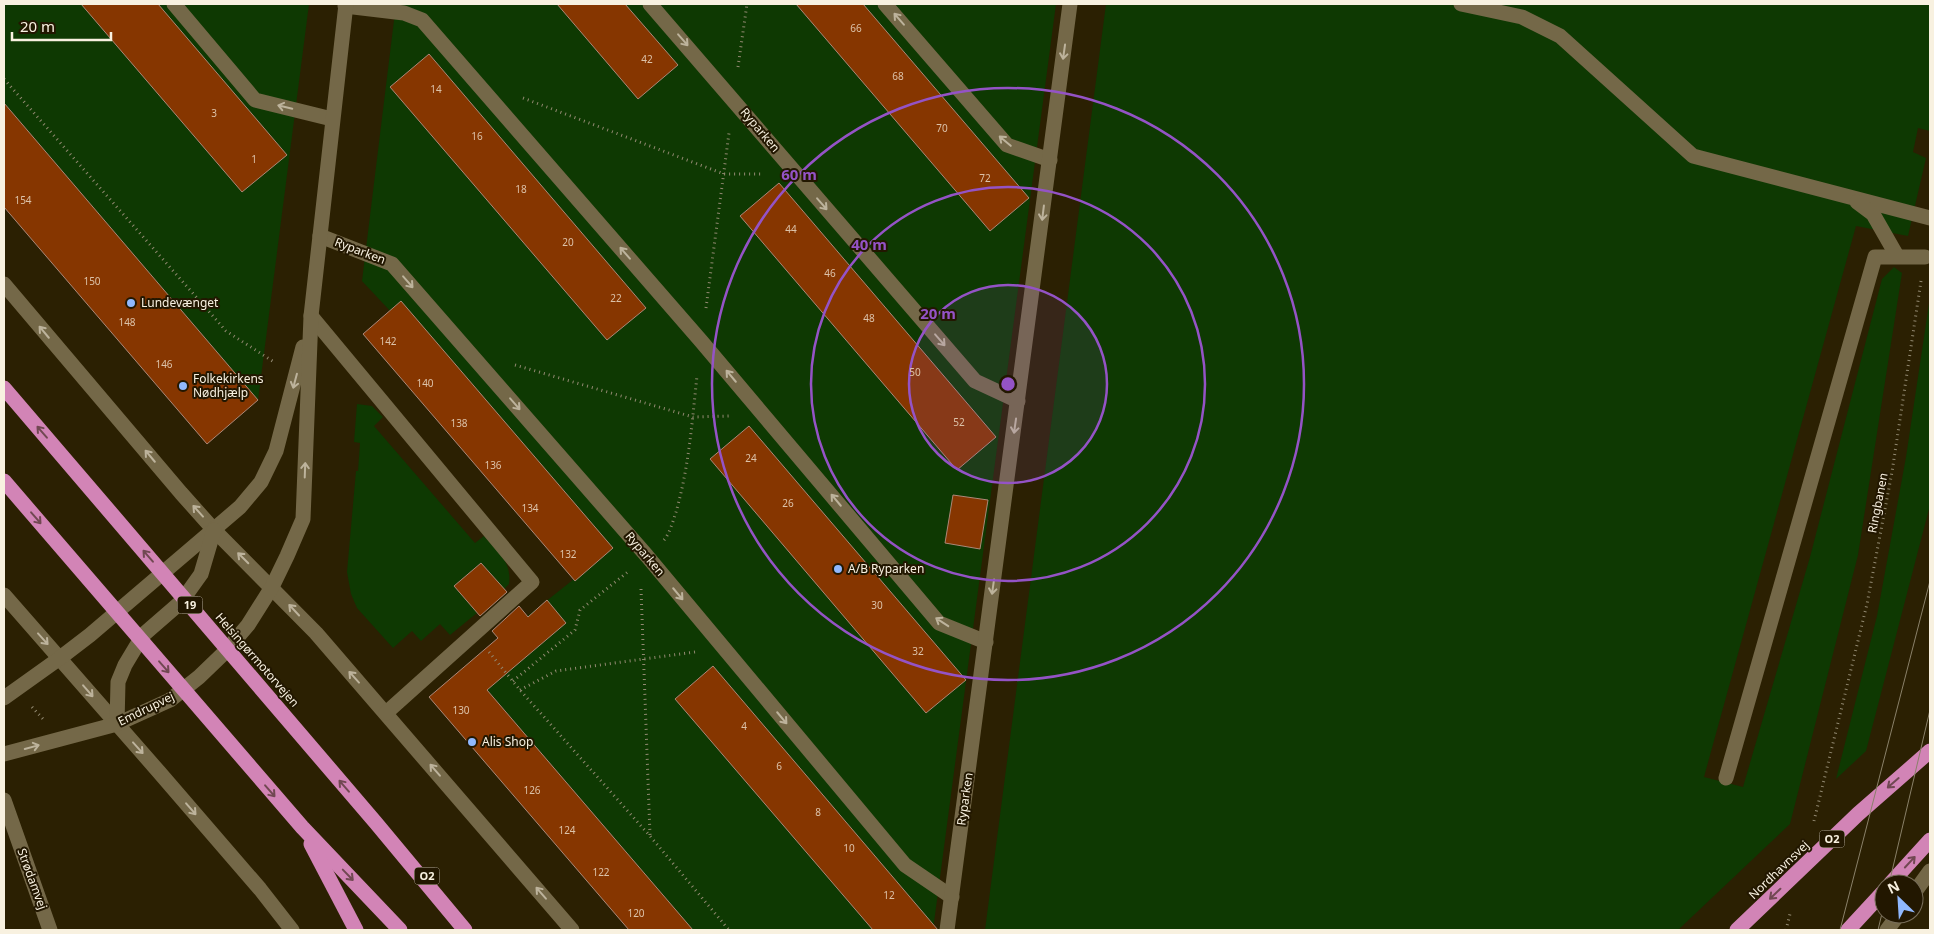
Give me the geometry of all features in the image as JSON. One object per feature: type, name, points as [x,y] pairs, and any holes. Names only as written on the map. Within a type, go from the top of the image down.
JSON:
[{"type":"highway","name":"Helsingørmotorvejen","points":[[4,388],[376,823],[465,930]]},
{"type":"highway","points":[[4,481],[302,827],[400,930]]},
{"type":"highway","name":"Nordhavnsvej","points":[[1737,930],[1858,814],[1930,751]]},
{"type":"highway","name":"O2","points":[[376,823],[477,930]]},
{"type":"highway","points":[[302,827],[356,930]]},
{"type":"highway","points":[[1899,874],[1930,840]]},
{"type":"highway","points":[[1848,930],[1874,901]]},
{"type":"street","points":[[174,4],[255,100],[332,119]]},
{"type":"street","name":"Ryparken","points":[[650,4],[975,381],[1018,402]]},
{"type":"street","points":[[885,4],[1007,145],[1050,160]]},
{"type":"street","name":"Ryparken","points":[[947,930],[1070,4]]},
{"type":"street","points":[[1461,4],[1522,17],[1560,36],[1693,156],[1930,218]]},
{"type":"street","name":"Ryparken","points":[[272,587],[303,518],[311,316],[345,5],[404,13],[422,20],[701,341],[939,623],[986,642]]},
{"type":"street","points":[[1851,197],[1872,214],[1897,256]]},
{"type":"street","name":"Ryparken","points":[[320,236],[392,264],[644,559],[723,648],[905,865],[952,897]]},
{"type":"street","points":[[1726,778],[1876,257],[1925,257]]},
{"type":"street","points":[[4,284],[214,530],[316,633],[572,930]]},
{"type":"street","points":[[311,316],[532,582],[386,713]]},
{"type":"street","name":"Ryparken","points":[[214,530],[240,507],[261,482],[276,451],[311,316]]},
{"type":"street","points":[[4,698],[83,641],[202,549],[214,530]]},
{"type":"street","points":[[116,724],[118,682],[125,665],[143,635],[181,602],[202,574],[202,549]]},
{"type":"street","name":"Emdrupvej","points":[[4,754],[116,724],[170,700],[199,678],[225,652],[256,613],[272,587]]},
{"type":"street","points":[[4,595],[253,882],[292,930]]},
{"type":"street","name":"Strødamvej","points":[[4,800],[50,930]]},
{"type":"path","points":[[513,681],[575,630],[580,610],[644,559],[666,537],[673,519],[685,481],[701,341],[747,4]]},
{"type":"path","points":[[4,79],[226,331],[296,375]]},
{"type":"path","points":[[520,97],[724,174],[796,173]]},
{"type":"path","name":"Ringbanen","points":[[1825,776],[1869,595],[1892,472],[1925,257]]},
{"type":"path","points":[[469,352],[693,417],[764,415]]},
{"type":"path","points":[[644,559],[644,659],[650,836]]},
{"type":"path","points":[[476,633],[520,690],[650,836],[729,930]]},
{"type":"path","points":[[520,690],[556,671],[723,648]]},
{"type":"green space","points":[[4,4],[309,4],[258,400],[4,103]]},
{"type":"green space","points":[[396,4],[1056,4],[933,930],[693,930],[466,665],[613,548],[362,281]]},
{"type":"green space","points":[[1106,4],[1930,4],[1930,131],[1918,128],[1913,152],[1926,158],[1908,236],[1856,226],[1704,777],[1743,787],[1810,557],[1882,279],[1894,267],[1902,273],[1858,555],[1790,824],[1678,930],[985,930]]},
{"type":"green space","points":[[1930,297],[1930,505],[1866,751],[1836,779],[1877,616],[1906,457]]},
{"type":"green space","points":[[357,404],[372,406],[383,417],[374,426],[475,543],[484,536],[499,552],[506,563],[509,584],[504,589],[481,563],[454,586],[477,613],[450,635],[440,624],[421,641],[412,631],[393,648],[357,608],[351,594],[347,572],[360,443],[354,442]]},
{"type":"building","points":[[81,4],[158,4],[287,155],[242,192]]},
{"type":"building","points":[[557,4],[625,4],[678,65],[638,99]]},
{"type":"building","points":[[796,4],[863,4],[1029,198],[990,231]]},
{"type":"building","points":[[429,54],[646,308],[607,340],[390,87]]},
{"type":"building","name":"Lundevænget","points":[[4,103],[258,400],[207,444],[4,207]]},
{"type":"building","points":[[779,183],[996,437],[957,470],[740,216]]},
{"type":"building","points":[[401,301],[613,548],[575,581],[363,334]]},
{"type":"building","name":"A/B Ryparken","points":[[749,426],[966,680],[926,713],[710,459]]},
{"type":"building","points":[[953,495],[988,500],[980,549],[945,543]]},
{"type":"building","points":[[481,563],[507,592],[480,616],[454,586]]},
{"type":"building","points":[[547,600],[566,623],[487,690],[693,930],[629,930],[429,697],[498,638],[492,631],[519,606],[528,617]]},
{"type":"building","points":[[713,666],[938,930],[873,930],[675,699]]},
{"type":"tram line","points":[[1840,930],[1930,581]]},
{"type":"tram line","points":[[1891,874],[1930,710]]},
{"type":"tram line","points":[[1878,930],[1879,924]]},
{"type":"place","name":"Lundevænget","points":[[131,303]]},
{"type":"place","name":"Folkekirkens Nødhjælp","points":[[183,386]]},
{"type":"place","name":"A/B Ryparken","points":[[838,569]]},
{"type":"place","name":"Alis Shop","points":[[472,742]]}]
